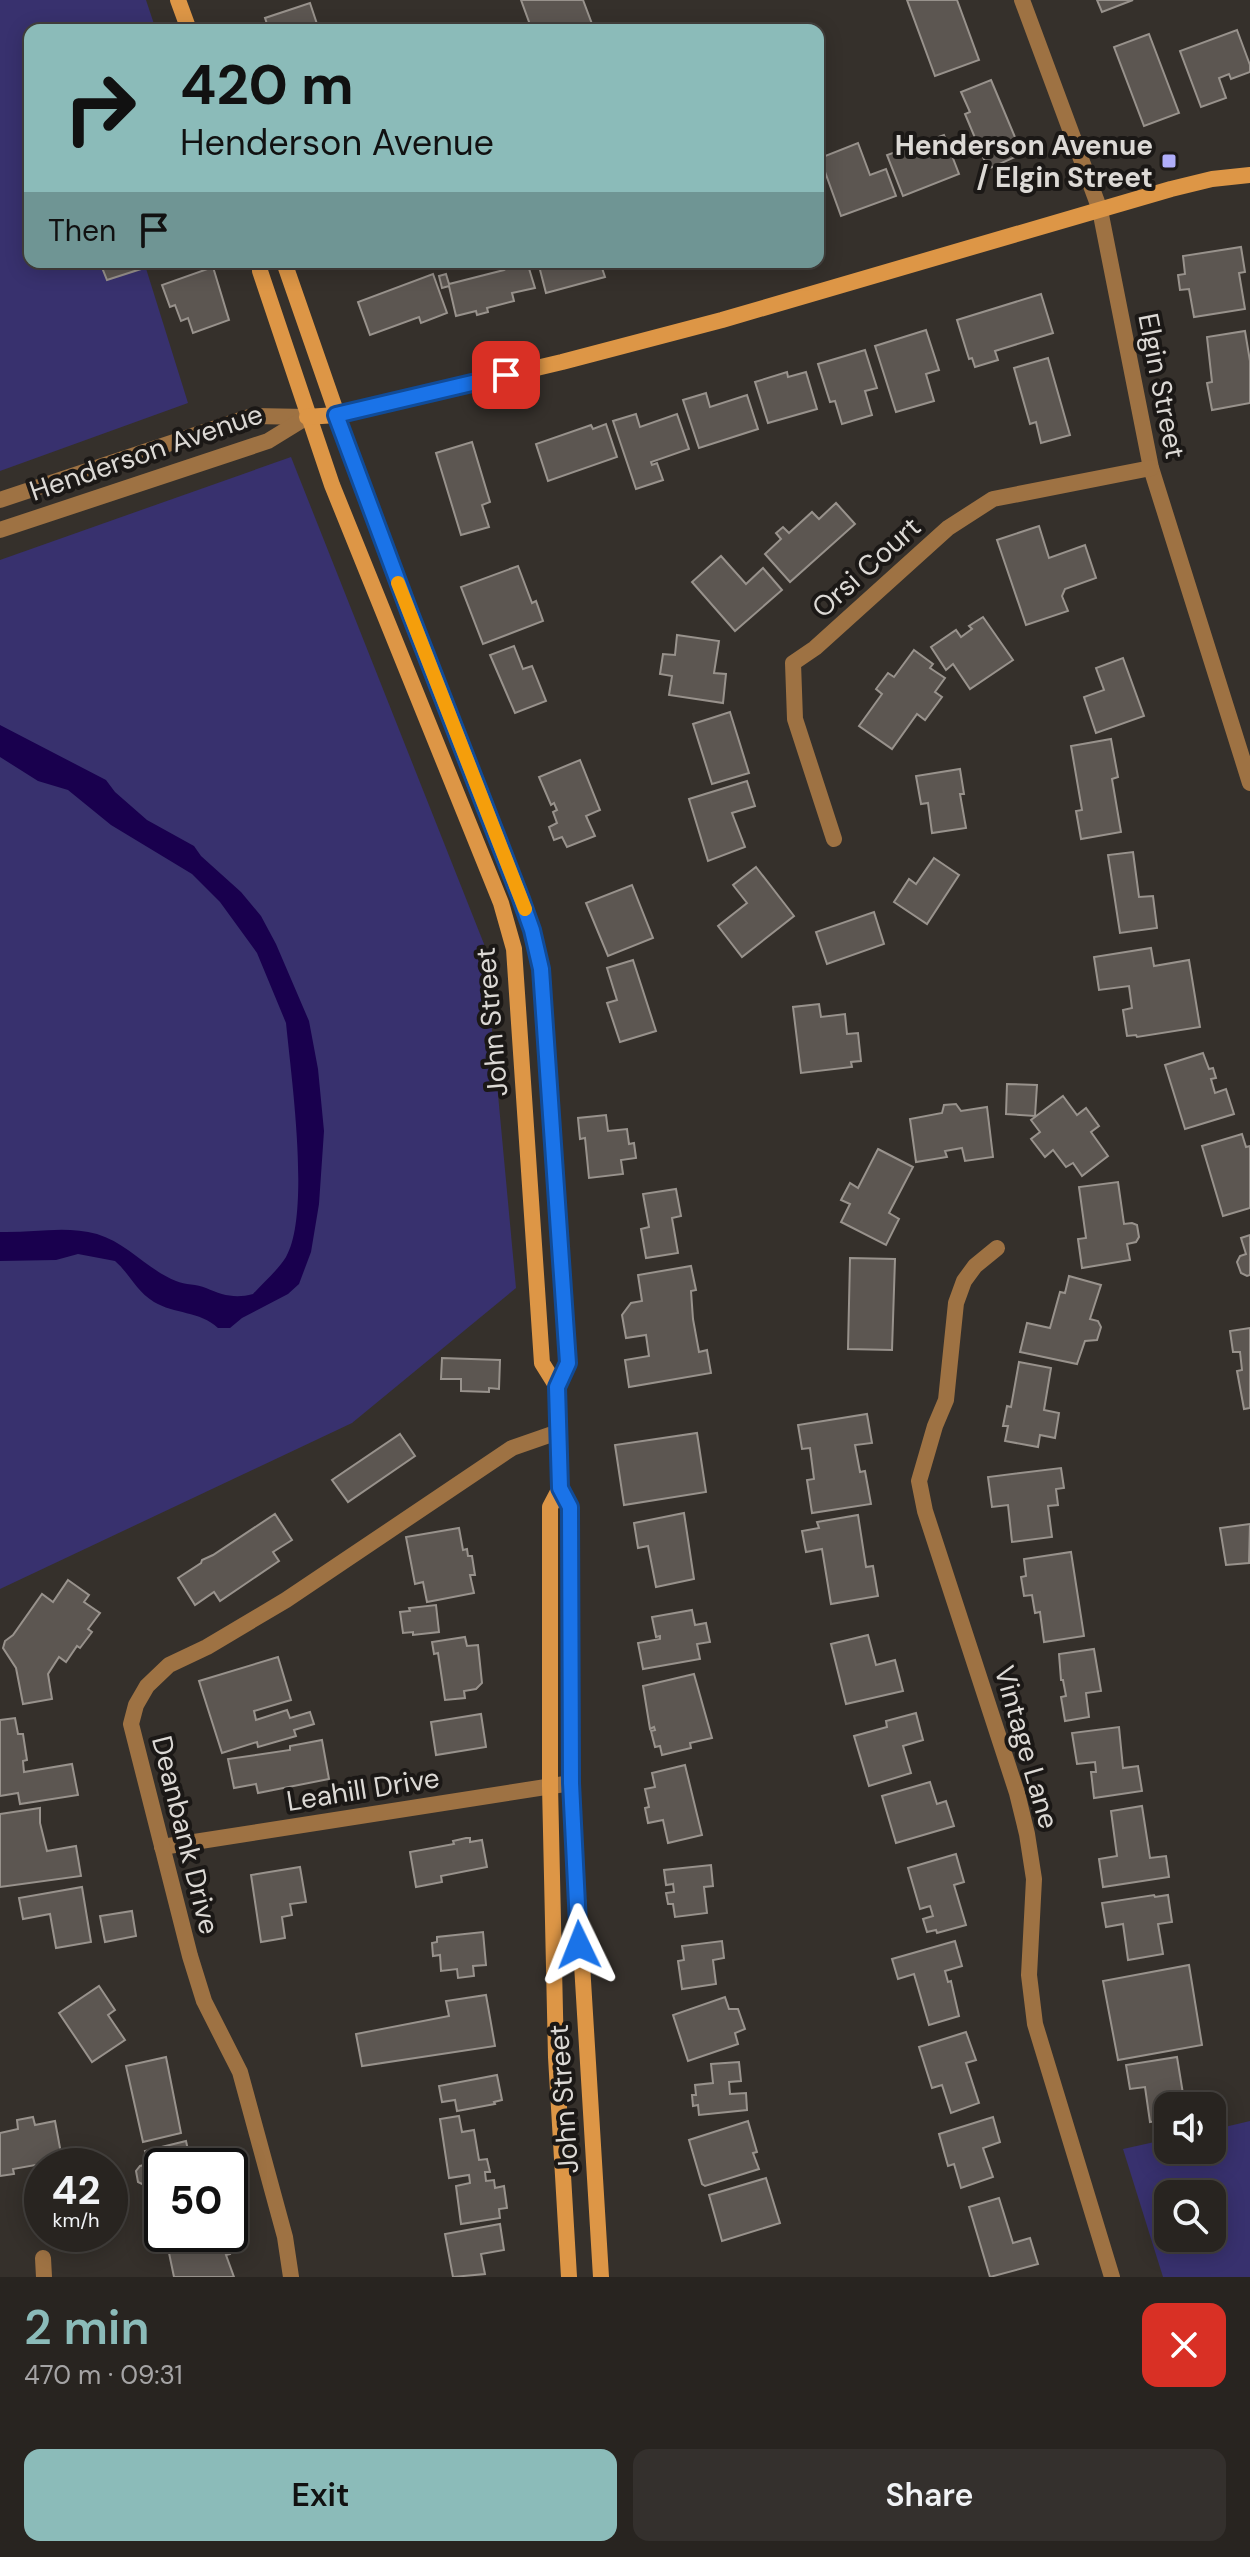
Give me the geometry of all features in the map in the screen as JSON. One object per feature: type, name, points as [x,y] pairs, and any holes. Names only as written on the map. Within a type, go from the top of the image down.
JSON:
[{"type":"main road","points":[[178,0],[187,24]]},
{"type":"main road","name":"Henderson Avenue","points":[[307,417],[336,415],[562,362],[722,320],[1212,179],[1250,175]]},
{"type":"main road","name":"John Street","points":[[260,268],[332,485],[501,903],[514,949],[542,1363],[557,1387]]},
{"type":"main road","name":"John Street","points":[[286,268],[336,415],[532,930],[542,983],[568,1363],[557,1387],[560,1488],[570,1507],[571,1783],[601,2277]]},
{"type":"main road","name":"John Street","points":[[560,1488],[550,1507],[550,1786],[556,2057],[569,2277]]},
{"type":"street","name":"Elgin Street","points":[[1022,0],[1100,210],[1151,468],[1250,783]]},
{"type":"street","name":"Henderson Avenue","points":[[0,500],[252,416],[307,417]]},
{"type":"street","name":"Henderson Avenue","points":[[0,530],[268,441],[307,417]]},
{"type":"street","name":"Orsi Court","points":[[834,839],[795,719],[793,663],[815,648],[948,528],[993,499],[1151,468]]},
{"type":"street","name":"Vintage Lane","points":[[997,1248],[975,1266],[964,1281],[956,1303],[946,1400],[919,1481],[925,1511],[1017,1793],[1027,1834],[1034,1879],[1029,1975],[1035,2024],[1112,2277]]},
{"type":"street","name":"Deanbank Drive","points":[[291,2277],[285,2237],[240,2072],[204,2001],[162,1847],[131,1724],[136,1705],[147,1686],[169,1665],[207,1647],[286,1600],[512,1448],[558,1432]]},
{"type":"street","name":"Leahill Drive","points":[[162,1847],[571,1783]]},
{"type":"street","points":[[43,2258],[44,2277]]},
{"type":"shaded area","points":[[0,0],[146,0],[154,24],[24,24],[24,268],[146,268],[188,403],[0,471]]},
{"type":"shaded area","points":[[291,457],[484,944],[516,1288],[352,1423],[0,1589],[0,560]]},
{"type":"shaded area","points":[[0,725],[106,780],[147,820],[194,846],[261,916],[309,1021],[318,1069],[324,1131],[319,1204],[311,1252],[299,1284],[288,1294],[242,1318],[230,1328],[218,1328],[203,1318],[154,1302],[142,1293],[115,1261],[78,1254],[56,1260],[0,1261],[0,1232],[85,1231],[108,1238],[176,1281],[229,1296],[253,1294],[286,1257],[293,1237],[298,1178],[286,1023],[257,953],[220,902],[192,874],[111,825],[68,790],[38,781],[0,757]]},
{"type":"shaded area","points":[[1250,2121],[1250,2277],[1163,2277],[1155,2252],[1226,2252],[1226,2180],[1154,2180],[1154,2248],[1123,2149],[1154,2142],[1154,2164],[1226,2164],[1226,2127]]},
{"type":"building","points":[[521,0],[583,0],[592,24],[530,24]]},
{"type":"building","points":[[907,0],[957,0],[979,60],[935,76]]},
{"type":"building","points":[[1097,0],[1133,0],[1102,12]]},
{"type":"building","points":[[310,3],[317,24],[267,24],[265,18]]},
{"type":"building","points":[[1237,30],[1250,72],[1231,79],[1229,74],[1219,78],[1226,98],[1201,107],[1180,51]]},
{"type":"building","points":[[1149,34],[1179,113],[1144,126],[1114,47]]},
{"type":"building","points":[[991,80],[1022,154],[988,169],[965,114],[970,112],[961,92]]},
{"type":"building","points":[[944,135],[959,174],[903,196],[887,155]]},
{"type":"building","points":[[858,143],[870,175],[886,169],[896,196],[841,216],[824,169],[824,156]]},
{"type":"building","points":[[1241,247],[1245,272],[1239,273],[1245,309],[1194,317],[1189,289],[1180,290],[1178,275],[1185,274],[1183,256]]},
{"type":"building","points":[[102,268],[141,268],[141,269],[107,280]]},
{"type":"building","points":[[213,268],[229,320],[193,333],[188,318],[181,321],[175,305],[170,307],[162,285]]},
{"type":"building","points":[[529,268],[535,288],[512,293],[514,301],[487,308],[488,312],[477,315],[476,311],[456,316],[449,286],[442,288],[439,276],[446,274],[449,284],[504,270]]},
{"type":"building","points":[[540,268],[602,268],[605,277],[546,293]]},
{"type":"building","points":[[433,274],[447,313],[421,323],[419,317],[370,335],[358,302]]},
{"type":"building","points":[[1041,294],[1053,333],[995,351],[998,360],[975,367],[972,358],[969,359],[957,320]]},
{"type":"building","points":[[926,330],[939,370],[926,374],[934,401],[896,412],[875,346]]},
{"type":"building","points":[[1245,331],[1250,361],[1250,403],[1212,410],[1207,383],[1212,382],[1207,337]]},
{"type":"building","points":[[865,350],[877,388],[865,391],[872,415],[842,424],[835,401],[830,402],[818,364]]},
{"type":"building","points":[[1048,358],[1070,435],[1041,443],[1036,422],[1030,424],[1014,368]]},
{"type":"building","points":[[787,372],[788,377],[806,372],[817,409],[768,423],[755,382]]},
{"type":"building","points":[[706,393],[710,407],[747,395],[758,429],[699,448],[683,400]]},
{"type":"building","points":[[636,414],[640,427],[677,414],[689,449],[651,462],[652,465],[657,463],[663,480],[636,489],[613,421]]},
{"type":"building","points":[[606,424],[617,457],[548,481],[536,444],[591,425],[593,429]]},
{"type":"building","points":[[472,442],[490,502],[482,505],[489,527],[461,535],[436,453]]},
{"type":"building","points":[[836,503],[855,524],[790,582],[765,554],[781,539],[776,533],[783,527],[789,533],[812,512],[819,519]]},
{"type":"building","points":[[1039,526],[1049,558],[1085,545],[1096,578],[1065,589],[1062,596],[1068,611],[1026,625],[997,540]]},
{"type":"building","points":[[721,556],[746,584],[763,568],[782,590],[735,631],[692,582]]},
{"type":"building","points":[[518,566],[532,603],[536,601],[543,621],[483,644],[461,587]]},
{"type":"building","points":[[983,617],[1013,660],[970,689],[953,664],[946,670],[931,647],[956,630],[961,637],[972,629],[969,626]]},
{"type":"building","points":[[677,635],[719,641],[714,673],[726,674],[723,703],[669,695],[672,676],[660,674],[663,654],[675,655]]},
{"type":"building","points":[[514,646],[523,669],[532,666],[546,701],[515,713],[490,655]]},
{"type":"building","points":[[914,650],[933,664],[930,668],[945,678],[935,692],[942,697],[925,720],[917,714],[892,749],[859,726],[882,694],[876,689],[888,673],[894,677]]},
{"type":"building","points":[[1123,658],[1144,716],[1096,733],[1084,697],[1104,690],[1096,668]]},
{"type":"building","points":[[730,712],[749,773],[712,784],[693,724]]},
{"type":"building","points":[[1111,739],[1118,777],[1112,779],[1121,832],[1081,839],[1076,811],[1082,810],[1071,746]]},
{"type":"building","points":[[580,760],[600,810],[586,816],[595,836],[567,847],[562,837],[554,840],[549,827],[557,823],[553,812],[557,810],[554,803],[551,805],[539,777]]},
{"type":"building","points":[[960,769],[964,794],[960,794],[966,828],[932,833],[928,803],[921,804],[916,776]]},
{"type":"building","points":[[747,781],[755,806],[732,813],[745,847],[708,861],[689,799]]},
{"type":"building","points":[[1133,852],[1139,897],[1153,896],[1157,928],[1120,933],[1108,855]]},
{"type":"building","points":[[934,858],[959,875],[927,924],[894,902],[909,879],[916,884]]},
{"type":"building","points":[[756,867],[794,916],[742,957],[718,926],[747,903],[733,885]]},
{"type":"building","points":[[632,885],[653,938],[608,956],[586,903]]},
{"type":"building","points":[[874,912],[884,944],[827,964],[816,932]]},
{"type":"building","points":[[1151,948],[1154,966],[1189,960],[1200,1027],[1127,1036],[1123,1010],[1132,1008],[1129,986],[1099,990],[1094,957]]},
{"type":"building","points":[[633,960],[656,1031],[620,1042],[607,1003],[617,1000],[607,968]]},
{"type":"building","points":[[819,1004],[821,1017],[845,1014],[847,1034],[858,1033],[861,1061],[851,1062],[852,1067],[801,1073],[793,1007]]},
{"type":"building","points":[[1203,1053],[1216,1078],[1211,1079],[1215,1093],[1226,1089],[1234,1114],[1185,1129],[1165,1065]]},
{"type":"building","points":[[1007,1084],[1037,1085],[1035,1116],[1006,1114]]},
{"type":"building","points":[[1063,1096],[1077,1115],[1086,1108],[1099,1126],[1091,1132],[1108,1156],[1082,1176],[1073,1163],[1066,1167],[1053,1150],[1045,1157],[1031,1139],[1040,1132],[1031,1120]]},
{"type":"building","points":[[956,1104],[961,1111],[987,1107],[993,1157],[965,1161],[962,1148],[945,1151],[947,1157],[916,1162],[910,1119],[942,1113],[944,1105]]},
{"type":"building","points":[[606,1115],[608,1131],[627,1129],[629,1144],[634,1143],[636,1158],[621,1160],[623,1174],[589,1178],[585,1138],[580,1139],[578,1118]]},
{"type":"building","points":[[1242,1134],[1246,1147],[1250,1146],[1250,1208],[1223,1216],[1202,1146]]},
{"type":"building","points":[[878,1149],[913,1167],[889,1213],[899,1219],[886,1245],[841,1222],[850,1204],[841,1200],[850,1183],[858,1188]]},
{"type":"building","points":[[1118,1182],[1124,1224],[1137,1225],[1139,1237],[1136,1242],[1127,1244],[1130,1260],[1082,1268],[1078,1239],[1086,1238],[1079,1187]]},
{"type":"building","points":[[676,1189],[681,1216],[672,1218],[678,1253],[646,1258],[641,1229],[649,1227],[643,1194]]},
{"type":"building","points":[[1250,1235],[1250,1275],[1247,1276],[1241,1273],[1237,1262],[1240,1256],[1246,1254],[1241,1238]]},
{"type":"building","points":[[850,1258],[895,1259],[892,1350],[848,1349]]},
{"type":"building","points":[[691,1266],[696,1290],[691,1291],[693,1319],[699,1352],[707,1350],[711,1373],[629,1387],[625,1360],[649,1356],[646,1335],[626,1338],[622,1315],[631,1303],[642,1301],[638,1275]]},
{"type":"building","points":[[1069,1276],[1101,1285],[1090,1319],[1098,1321],[1101,1327],[1097,1340],[1085,1341],[1077,1364],[1020,1352],[1027,1323],[1050,1328],[1060,1292],[1065,1293]]},
{"type":"building","points":[[1250,1328],[1250,1408],[1244,1409],[1237,1371],[1242,1370],[1240,1352],[1233,1352],[1230,1331]]},
{"type":"building","points":[[442,1358],[500,1360],[499,1389],[489,1388],[489,1392],[461,1391],[461,1379],[441,1379]]},
{"type":"building","points":[[1019,1362],[1051,1368],[1044,1410],[1059,1413],[1055,1438],[1040,1435],[1038,1447],[1005,1441],[1008,1426],[1003,1426],[1007,1406],[1011,1407]]},
{"type":"building","points":[[867,1414],[872,1443],[855,1445],[860,1472],[865,1471],[871,1504],[812,1513],[807,1480],[814,1479],[810,1448],[802,1449],[798,1425]]},
{"type":"building","points":[[697,1433],[706,1492],[624,1505],[615,1445]]},
{"type":"building","points":[[400,1434],[415,1456],[348,1502],[332,1480]]},
{"type":"building","points":[[1061,1468],[1064,1488],[1056,1489],[1058,1505],[1048,1506],[1052,1537],[1012,1542],[1008,1505],[992,1507],[988,1477]]},
{"type":"building","points":[[684,1513],[694,1579],[656,1587],[648,1546],[638,1548],[634,1523]]},
{"type":"building","points":[[275,1514],[292,1540],[273,1552],[279,1561],[220,1601],[214,1592],[195,1605],[178,1578]]},
{"type":"building","points":[[858,1515],[866,1567],[873,1566],[878,1596],[831,1604],[822,1549],[806,1552],[802,1531],[819,1528],[817,1522]]},
{"type":"building","points":[[1250,1524],[1249,1563],[1226,1565],[1220,1528]]},
{"type":"building","points":[[459,1528],[463,1550],[467,1549],[468,1556],[472,1556],[475,1575],[470,1575],[474,1593],[427,1602],[423,1582],[415,1584],[406,1537]]},
{"type":"building","points":[[1071,1552],[1084,1636],[1044,1642],[1040,1612],[1035,1613],[1032,1595],[1024,1596],[1021,1577],[1026,1576],[1024,1559]]},
{"type":"building","points":[[68,1580],[89,1595],[84,1602],[100,1613],[88,1629],[92,1632],[80,1648],[77,1646],[66,1662],[59,1657],[48,1674],[52,1699],[23,1704],[16,1668],[3,1648],[5,1641],[13,1635],[42,1594],[53,1602]]},
{"type":"building","points":[[436,1605],[439,1632],[403,1633],[400,1612]]},
{"type":"building","points":[[692,1610],[695,1625],[706,1623],[710,1642],[697,1644],[700,1659],[643,1669],[638,1643],[660,1639],[660,1636],[656,1637],[652,1617]]},
{"type":"building","points":[[868,1635],[876,1665],[895,1660],[903,1691],[846,1704],[831,1644]]},
{"type":"building","points":[[465,1637],[467,1646],[478,1645],[482,1683],[476,1689],[464,1691],[465,1698],[445,1700],[438,1653],[434,1654],[432,1642]]},
{"type":"building","points":[[1094,1649],[1101,1691],[1086,1693],[1089,1717],[1065,1721],[1061,1697],[1066,1696],[1059,1654]]},
{"type":"building","points":[[278,1657],[291,1700],[254,1711],[256,1720],[287,1710],[290,1718],[310,1712],[314,1724],[294,1730],[296,1736],[258,1747],[257,1742],[222,1753],[199,1681]]},
{"type":"building","points":[[694,1674],[712,1738],[690,1743],[691,1748],[662,1755],[660,1746],[655,1747],[651,1731],[655,1730],[654,1727],[650,1729],[643,1686]]},
{"type":"building","points":[[916,1713],[923,1740],[903,1746],[911,1773],[869,1786],[854,1736],[887,1727],[886,1721]]},
{"type":"building","points":[[481,1714],[486,1747],[436,1755],[431,1722]]},
{"type":"building","points":[[15,1718],[18,1734],[23,1734],[27,1760],[23,1761],[24,1772],[72,1764],[78,1795],[20,1804],[18,1793],[0,1796],[0,1720]]},
{"type":"building","points":[[1119,1727],[1123,1768],[1138,1766],[1142,1791],[1094,1798],[1091,1772],[1096,1772],[1095,1762],[1077,1764],[1072,1733]]},
{"type":"building","points":[[322,1740],[329,1779],[258,1793],[256,1784],[234,1788],[228,1759],[290,1750],[290,1746]]},
{"type":"building","points":[[685,1765],[702,1835],[668,1843],[663,1820],[648,1823],[645,1808],[649,1807],[645,1789],[655,1787],[652,1773]]},
{"type":"building","points":[[930,1782],[937,1804],[946,1801],[954,1826],[896,1843],[882,1796]]},
{"type":"building","points":[[1142,1806],[1150,1858],[1166,1856],[1169,1877],[1103,1887],[1099,1859],[1117,1856],[1111,1811]]},
{"type":"building","points":[[40,1808],[40,1823],[47,1851],[76,1846],[81,1876],[0,1887],[0,1814]]},
{"type":"building","points":[[470,1838],[470,1842],[482,1840],[487,1867],[441,1876],[442,1882],[416,1887],[410,1852],[454,1844],[453,1841]]},
{"type":"building","points":[[956,1854],[964,1882],[954,1885],[966,1925],[937,1933],[936,1930],[927,1932],[923,1919],[933,1916],[930,1906],[920,1909],[908,1868]]},
{"type":"building","points":[[711,1865],[713,1886],[704,1887],[707,1913],[675,1917],[673,1904],[668,1904],[666,1893],[674,1892],[673,1884],[666,1885],[664,1870]]},
{"type":"building","points":[[300,1867],[306,1902],[290,1904],[292,1915],[282,1917],[285,1938],[261,1942],[251,1875]]},
{"type":"building","points":[[82,1887],[91,1942],[56,1948],[50,1914],[23,1919],[19,1898]]},
{"type":"building","points":[[1168,1895],[1172,1922],[1158,1924],[1163,1954],[1128,1960],[1123,1924],[1106,1927],[1102,1903]]},
{"type":"building","points":[[132,1911],[136,1936],[105,1942],[100,1916]]},
{"type":"building","points":[[483,1932],[486,1965],[473,1966],[474,1976],[458,1978],[457,1969],[441,1971],[440,1955],[433,1956],[432,1943],[437,1942],[437,1937]]},
{"type":"building","points":[[722,1941],[724,1958],[713,1960],[716,1984],[682,1989],[678,1961],[684,1960],[682,1946]]},
{"type":"building","points":[[955,1941],[962,1966],[945,1971],[948,1982],[951,1981],[959,2016],[929,2025],[914,1974],[898,1979],[892,1959]]},
{"type":"building","points":[[1189,1965],[1202,2045],[1118,2060],[1103,1981]]},
{"type":"building","points":[[99,1986],[115,2010],[108,2015],[125,2040],[92,2062],[59,2013]]},
{"type":"building","points":[[486,1995],[495,2046],[362,2066],[356,2034],[449,2016],[446,2001]]},
{"type":"building","points":[[725,1997],[729,2009],[738,2009],[745,2029],[735,2033],[738,2044],[688,2061],[673,2015]]},
{"type":"building","points":[[966,2032],[976,2060],[966,2063],[979,2103],[951,2113],[942,2085],[932,2088],[919,2047]]},
{"type":"building","points":[[166,2057],[181,2133],[143,2142],[126,2066]]},
{"type":"building","points":[[1177,2057],[1183,2092],[1154,2092],[1154,2121],[1150,2122],[1145,2087],[1130,2089],[1126,2065]]},
{"type":"building","points":[[739,2062],[741,2081],[729,2082],[730,2094],[746,2093],[747,2110],[699,2115],[698,2105],[693,2106],[695,2085],[713,2083],[711,2064]]},
{"type":"building","points":[[497,2075],[502,2100],[495,2104],[457,2111],[455,2100],[442,2102],[439,2086]]},
{"type":"building","points":[[459,2116],[462,2132],[474,2130],[479,2160],[487,2159],[490,2172],[485,2172],[486,2181],[494,2180],[495,2188],[504,2186],[507,2208],[499,2209],[500,2218],[461,2224],[456,2186],[470,2183],[469,2175],[449,2178],[440,2119]]},
{"type":"building","points":[[33,2117],[35,2125],[55,2121],[60,2148],[24,2148],[24,2167],[13,2169],[14,2174],[0,2176],[0,2133],[18,2129],[17,2120]]},
{"type":"building","points":[[993,2117],[1000,2142],[983,2148],[993,2177],[961,2188],[954,2164],[948,2166],[939,2134]]},
{"type":"building","points":[[748,2121],[759,2169],[705,2186],[702,2184],[689,2140]]},
{"type":"building","points":[[186,2141],[188,2148],[157,2148]]},
{"type":"building","points":[[144,2165],[144,2185],[138,2182],[136,2171]]},
{"type":"building","points":[[766,2178],[780,2223],[722,2241],[709,2195]]},
{"type":"building","points":[[999,2198],[1013,2243],[1030,2238],[1038,2264],[990,2277],[969,2207]]},
{"type":"building","points":[[500,2224],[504,2250],[481,2254],[485,2274],[453,2277],[445,2234]]},
{"type":"building","points":[[230,2252],[226,2255],[234,2277],[174,2277],[169,2253]]},
{"type":"slow traffic","points":[[398,583],[525,909]]},
{"type":"place","name":"Henderson Avenue / Elgin Street","points":[[1169,161]]},
{"type":"route","points":[[506,375],[336,415],[521,899],[541,969],[568,1363],[557,1387],[560,1488],[570,1507],[571,1783],[579,1945]]}]
